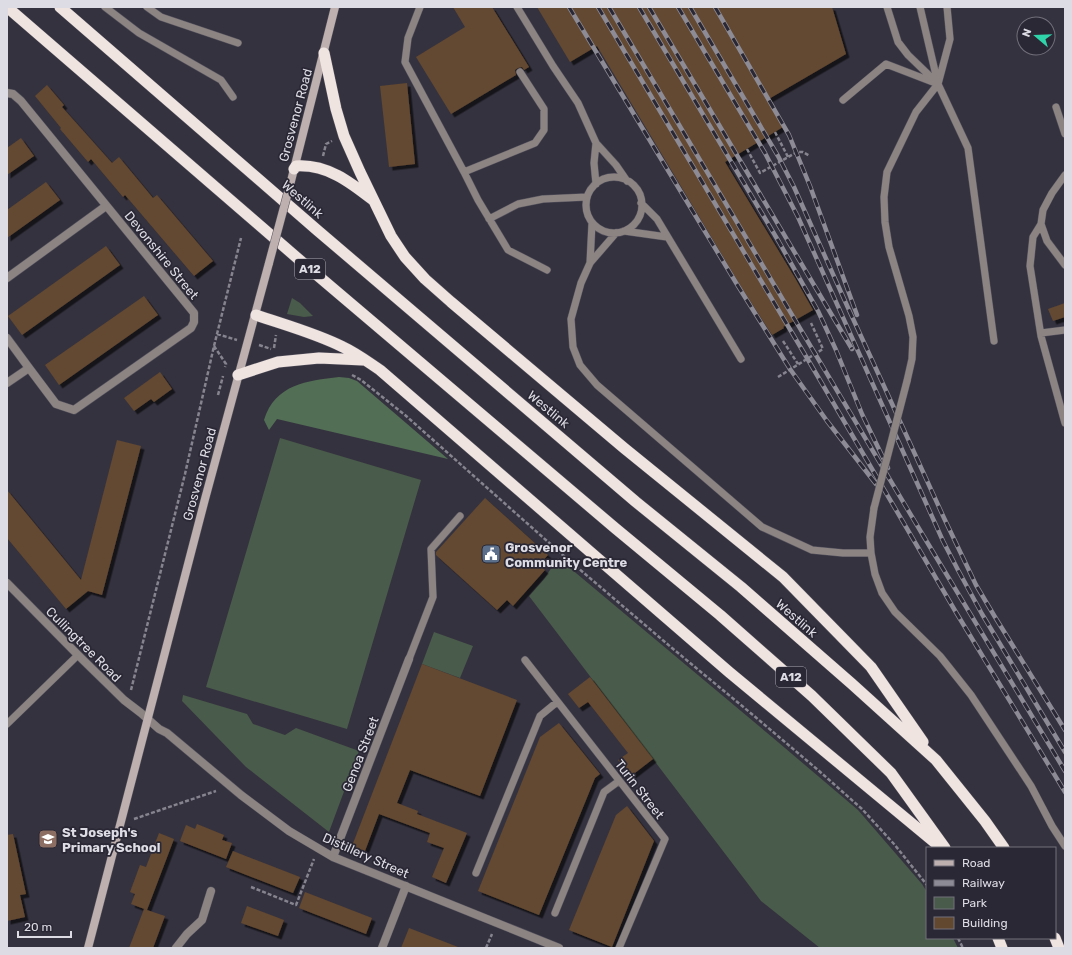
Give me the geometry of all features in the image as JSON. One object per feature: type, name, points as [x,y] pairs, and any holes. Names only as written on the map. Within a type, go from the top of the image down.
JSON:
[{"type":"highway","name":"A12","points":[[7,7],[310,269],[720,615],[812,696],[891,773],[945,847]]},
{"type":"highway","name":"Westlink","points":[[60,7],[311,225],[636,502],[747,592],[852,684],[936,760],[985,820],[1003,847]]},
{"type":"highway","points":[[324,53],[336,109],[344,136],[391,236],[405,257],[425,279],[624,448],[783,577],[870,667],[936,760]]},
{"type":"highway","points":[[294,169],[296,166],[304,165],[321,168],[342,177],[375,202]]},
{"type":"highway","points":[[256,315],[320,337],[343,347],[366,360],[385,374],[729,672],[940,847]]},
{"type":"highway","points":[[238,376],[278,362],[318,358],[366,360]]},
{"type":"main road","name":"Grosvenor Road","points":[[88,948],[204,499],[256,315],[335,7]]},
{"type":"street","name":"Devonshire Street","points":[[7,93],[13,94],[21,101],[194,313],[194,322],[191,328],[74,410],[56,404],[28,368]]},
{"type":"street","points":[[7,278],[106,206]]},
{"type":"street","points":[[7,338],[28,368],[7,383]]},
{"type":"street","name":"Cullingtree Road","points":[[7,583],[127,704],[147,718]]},
{"type":"street","name":"Genoa Street","points":[[333,857],[409,659]]},
{"type":"street","name":"Distillery Street","points":[[147,718],[230,786],[289,831],[333,857],[559,948]]},
{"type":"street","points":[[382,948],[406,886]]},
{"type":"street","points":[[176,948],[187,934],[202,920],[211,891]]},
{"type":"lane","points":[[105,7],[139,33],[221,80],[233,97]]},
{"type":"lane","points":[[147,7],[161,17],[238,43]]},
{"type":"lane","points":[[420,7],[408,38],[406,62],[478,200],[508,250],[547,270]]},
{"type":"lane","points":[[517,7],[553,66],[578,103],[596,143],[639,193],[641,211],[638,219],[632,226],[624,231],[616,233],[598,229],[587,215],[587,197],[590,190],[596,184],[611,177],[627,180]]},
{"type":"lane","points":[[888,7],[898,42],[908,55],[938,84]]},
{"type":"lane","points":[[920,7],[938,84],[968,148],[994,341]]},
{"type":"lane","points":[[948,7],[950,39],[938,84],[916,112],[887,172],[884,197],[884,222],[889,247],[909,316],[913,337],[912,359],[907,381],[874,508],[870,537],[871,553],[875,574],[882,593],[895,612],[940,656],[971,695],[1031,786],[1052,826],[1065,846]]},
{"type":"lane","points":[[842,100],[886,64],[938,84]]},
{"type":"lane","points":[[464,172],[535,143],[544,130],[544,109],[520,72]]},
{"type":"lane","points":[[1056,107],[1065,134]]},
{"type":"lane","points":[[596,143],[594,163],[596,184]]},
{"type":"lane","points":[[1065,175],[1052,193],[1044,210],[1041,224],[1033,237],[1030,266],[1041,333],[1065,423]]},
{"type":"lane","points":[[489,219],[518,204],[544,199],[587,197]]},
{"type":"lane","points":[[641,203],[657,219],[741,359]]},
{"type":"lane","points":[[590,263],[592,223]]},
{"type":"lane","points":[[1041,224],[1047,241],[1065,264]]},
{"type":"lane","points":[[624,231],[667,237]]},
{"type":"lane","points":[[616,233],[590,263],[581,283],[571,319],[573,347],[580,366],[596,385],[762,526],[812,550],[842,553],[871,553]]},
{"type":"lane","points":[[1041,333],[1065,330]]},
{"type":"lane","points":[[409,659],[433,597],[431,549],[460,516]]},
{"type":"lane","points":[[7,724],[78,655]]},
{"type":"lane","name":"Turin Street","points":[[525,660],[665,839],[619,948]]},
{"type":"lane","points":[[476,873],[540,716],[557,702]]},
{"type":"lane","points":[[555,912],[604,792],[619,781]]},
{"type":"path","points":[[775,132],[788,157]]},
{"type":"path","points":[[747,149],[760,173],[796,152],[803,152],[810,156]]},
{"type":"path","points":[[127,704],[185,474],[216,334],[241,238]]},
{"type":"path","points":[[778,377],[823,349],[811,323]]},
{"type":"path","points":[[783,341],[798,364]]},
{"type":"path","points":[[362,380],[570,561],[765,725],[862,809],[894,844],[926,885]]},
{"type":"path","points":[[120,824],[230,786]]},
{"type":"path","points":[[251,887],[296,905],[318,848]]},
{"type":"path","points":[[958,939],[963,948]]},
{"type":"green space","points":[[292,298],[300,303],[313,316],[304,317],[287,314]]},
{"type":"green space","points":[[339,377],[357,381],[448,459],[277,419],[269,430],[264,420],[269,408],[284,392],[294,386],[315,380]]},
{"type":"green space","points":[[280,438],[421,480],[347,729],[206,687]]},
{"type":"green space","points":[[558,558],[858,810],[926,890],[926,939],[954,939],[958,948],[820,948],[761,901],[529,596],[544,579]]},
{"type":"green space","points":[[434,632],[473,646],[460,678],[422,664]]},
{"type":"green space","points":[[183,695],[247,714],[253,724],[285,735],[296,728],[359,751],[329,832],[246,767],[182,701]]},
{"type":"building","points":[[453,7],[492,7],[529,67],[524,70],[522,67],[518,68],[515,70],[516,75],[451,114],[416,57],[465,27]]},
{"type":"building","points":[[537,7],[832,7],[846,54],[767,100],[783,127],[725,162],[813,310],[772,335],[740,285],[597,46],[570,62]]},
{"type":"building","points":[[407,83],[415,164],[389,167],[380,86]]},
{"type":"building","points":[[47,85],[64,105],[62,107],[112,163],[119,157],[153,198],[157,195],[213,261],[194,276],[125,195],[123,197],[91,159],[88,162],[60,129],[61,128],[35,96]]},
{"type":"building","points":[[21,138],[34,156],[7,175],[7,148]]},
{"type":"building","points":[[46,182],[60,200],[7,238],[7,210]]},
{"type":"building","points":[[106,246],[120,265],[22,335],[8,316]]},
{"type":"building","points":[[144,296],[158,315],[59,385],[45,365]]},
{"type":"building","points":[[1065,303],[1065,317],[1053,321],[1048,309]]},
{"type":"building","points":[[160,372],[172,389],[154,402],[151,399],[134,411],[124,398]]},
{"type":"building","points":[[117,440],[141,446],[102,595],[88,591],[66,609],[7,538],[7,490],[81,580]]},
{"type":"building","name":"Grosvenor Community Centre","points":[[485,498],[548,555],[539,565],[545,570],[513,606],[507,600],[497,610],[436,555],[436,552]]},
{"type":"building","points":[[422,664],[517,700],[480,796],[410,770],[397,803],[418,811],[417,814],[467,833],[446,883],[432,877],[444,848],[427,842],[430,833],[379,814],[365,851],[352,846]]},
{"type":"building","points":[[590,677],[653,759],[631,776],[618,760],[628,753],[588,702],[579,708],[568,694]]},
{"type":"building","points":[[559,723],[600,774],[595,778],[539,915],[478,891],[540,737]]},
{"type":"building","points":[[627,806],[654,841],[612,947],[569,930],[616,815]]},
{"type":"building","points":[[197,824],[224,835],[222,840],[232,843],[226,859],[180,841],[186,825],[195,829]]},
{"type":"building","points":[[159,833],[174,839],[147,910],[131,904],[135,894],[130,892],[140,865],[146,867]]},
{"type":"building","points":[[13,834],[26,894],[20,895],[25,917],[7,921],[7,835]]},
{"type":"building","points":[[233,851],[300,877],[293,893],[226,867]]},
{"type":"building","points":[[305,892],[372,918],[366,934],[299,908]]},
{"type":"building","points":[[247,906],[284,920],[278,936],[241,923]]},
{"type":"building","points":[[144,909],[165,916],[153,948],[129,948]]},
{"type":"building","points":[[409,928],[458,947],[458,948],[401,948]]},
{"type":"railway","points":[[569,7],[790,369],[827,421],[876,484]]},
{"type":"railway","points":[[598,7],[807,358],[957,614],[1065,792]]},
{"type":"railway","points":[[609,7],[1065,771]]},
{"type":"railway","points":[[639,7],[779,242],[818,311],[836,350],[862,414],[888,468]]},
{"type":"railway","points":[[649,7],[852,349]]},
{"type":"railway","points":[[678,7],[765,153],[798,217],[943,541],[958,570],[982,614],[1065,752]]},
{"type":"railway","points":[[690,7],[778,156],[794,187],[944,518],[976,585],[1065,730]]},
{"type":"railway","points":[[715,7],[789,135],[810,186],[857,315]]},
{"type":"place","name":"Grosvenor Community Centre","points":[[491,554]]},
{"type":"place","name":"St Joseph's Primary School","points":[[48,839]]}]
